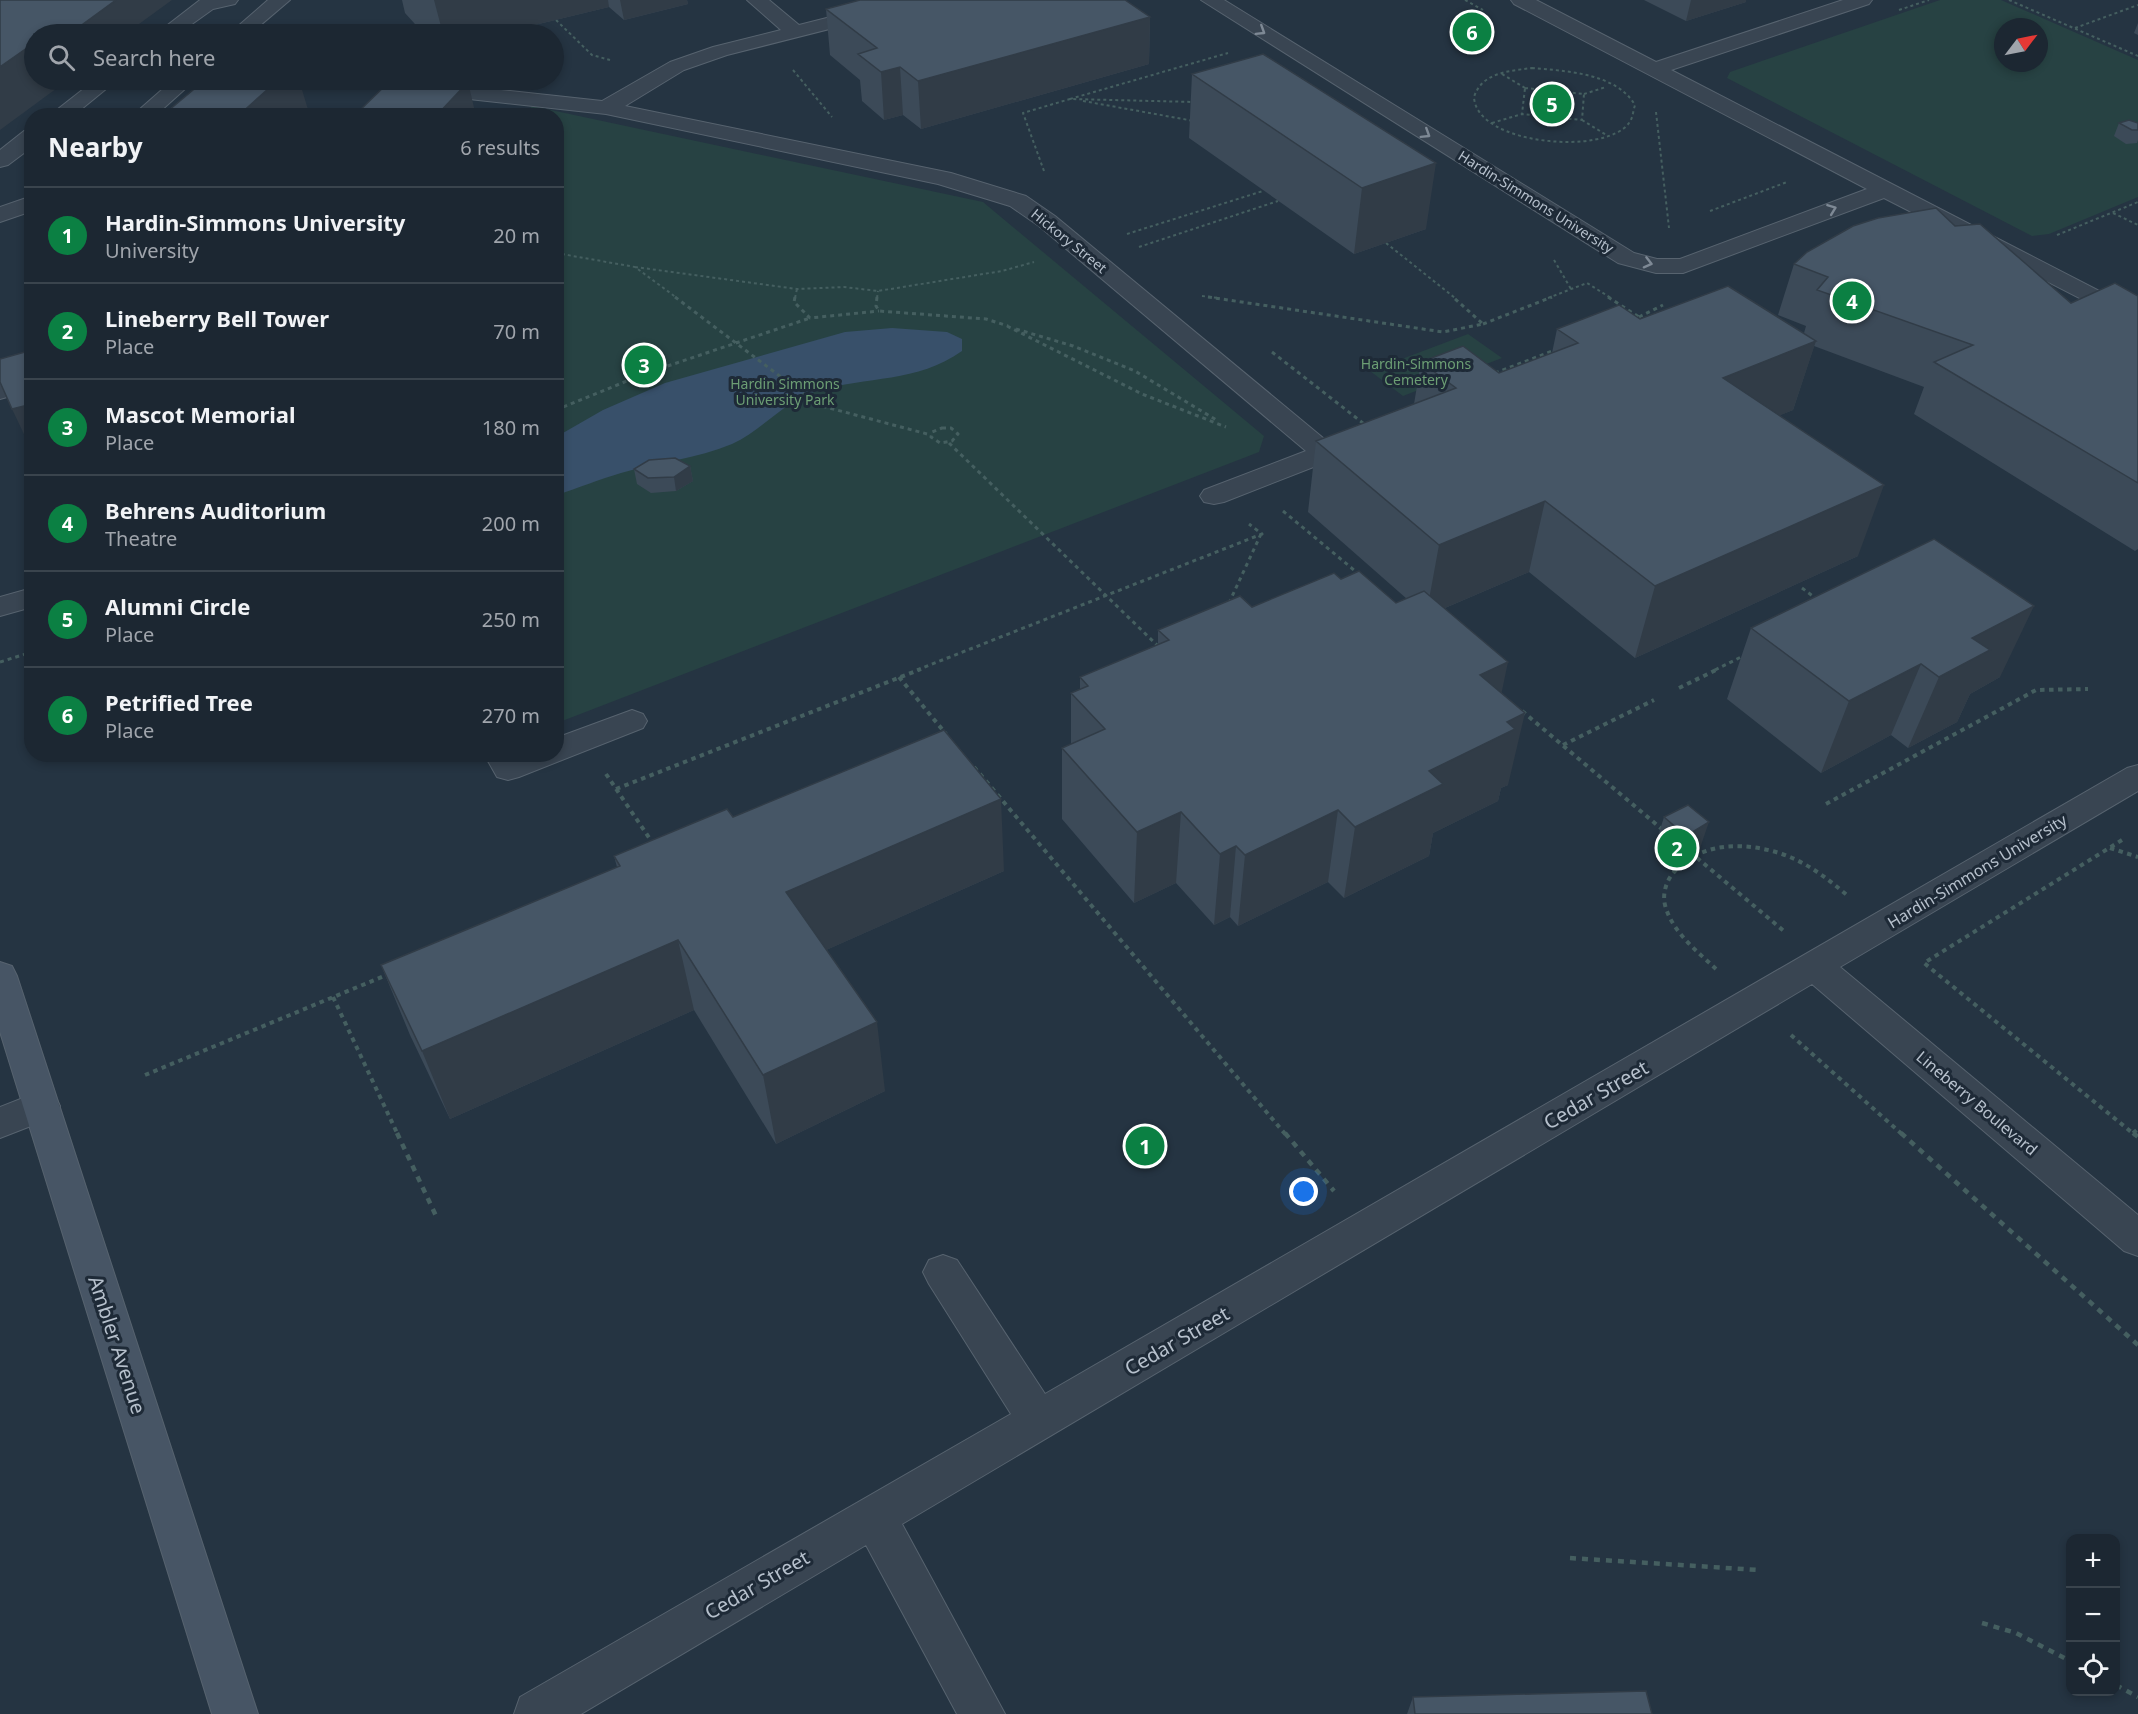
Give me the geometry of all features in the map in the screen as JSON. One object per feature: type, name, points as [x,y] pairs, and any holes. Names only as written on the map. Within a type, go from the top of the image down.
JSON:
[{"type":"main road","name":"Ambler Avenue","points":[[0,976],[235,1714]]},
{"type":"lane","points":[[180,24],[207,4],[228,0]]},
{"type":"lane","points":[[251,24],[280,0]]},
{"type":"lane","points":[[757,0],[796,32]]},
{"type":"lane","points":[[606,108],[677,66],[720,51],[921,0]]},
{"type":"lane","name":"Hardin-Simmons University","points":[[1211,0],[1626,258],[1656,266],[1683,266],[1887,189]]},
{"type":"lane","points":[[1521,0],[2138,321]]},
{"type":"lane","points":[[1655,69],[1862,0]]},
{"type":"lane","points":[[70,108],[94,90]]},
{"type":"lane","points":[[152,108],[173,90]]},
{"type":"lane","name":"Hickory Street","points":[[388,108],[405,90]]},
{"type":"lane","name":"Hickory Street","points":[[445,90],[606,108],[985,189],[1018,201],[1080,248],[1313,443]]},
{"type":"lane","points":[[0,160],[24,142]]},
{"type":"lane","points":[[0,215],[24,206]]},
{"type":"lane","points":[[0,391],[24,384]]},
{"type":"lane","points":[[1214,496],[1325,453],[1313,443]]},
{"type":"lane","points":[[0,607],[24,600]]},
{"type":"lane","points":[[564,747],[632,721]]},
{"type":"lane","points":[[504,762],[508,769],[526,762]]},
{"type":"lane","name":"Hardin-Simmons University","points":[[1816,967],[2138,776]]},
{"type":"lane","name":"Lineberry Boulevard","points":[[1816,967],[2138,1239]]},
{"type":"lane","name":"Cedar Street","points":[[537,1714],[1816,967]]},
{"type":"lane","points":[[0,1123],[41,1106]]},
{"type":"lane","points":[[943,1272],[1039,1421]]},
{"type":"lane","points":[[874,1516],[982,1714]]},
{"type":"path","points":[[1465,0],[1485,11]]},
{"type":"path","points":[[1895,11],[1929,0]]},
{"type":"path","points":[[2009,0],[2138,56]]},
{"type":"path","points":[[2074,28],[2138,5]]},
{"type":"path","points":[[768,39],[837,122]]},
{"type":"path","points":[[1047,177],[1023,113],[1234,51]]},
{"type":"path","points":[[1532,68],[1553,69],[1595,77],[1613,85],[1633,103],[1635,112],[1631,122],[1623,130],[1609,136],[1570,142],[1527,137],[1492,123],[1479,112],[1474,102],[1475,92],[1482,83],[1501,74],[1532,68]]},
{"type":"path","points":[[1596,72],[1636,94]]},
{"type":"path","points":[[1501,74],[1525,88],[1584,94],[1613,85]]},
{"type":"path","points":[[1522,114],[1525,88]]},
{"type":"path","points":[[1582,120],[1584,94]]},
{"type":"path","points":[[1070,99],[1203,102]]},
{"type":"path","points":[[1070,99],[1202,122]]},
{"type":"path","points":[[1656,105],[1669,228]]},
{"type":"path","points":[[1492,123],[1522,114],[1582,120],[1609,136]]},
{"type":"path","points":[[1486,125],[1496,131]]},
{"type":"path","points":[[1710,212],[1792,180],[1783,174]]},
{"type":"path","points":[[1147,254],[1123,236],[1263,191]]},
{"type":"path","points":[[1138,247],[1278,201]]},
{"type":"path","points":[[2054,237],[2138,202]]},
{"type":"path","points":[[2112,212],[2138,225]]},
{"type":"path","points":[[1662,230],[1679,224]]},
{"type":"path","points":[[1386,243],[1439,284],[1483,324]]},
{"type":"path","points":[[564,254],[716,280],[796,289],[844,287],[878,291],[1002,272],[1080,248]]},
{"type":"path","points":[[635,267],[818,405],[931,435],[936,442],[949,443],[956,439],[958,434],[951,428],[938,429],[931,435]]},
{"type":"path","points":[[1210,303],[1201,296],[1443,332],[1483,324],[1587,283],[1639,317],[1628,322]]},
{"type":"path","points":[[796,289],[794,302],[810,318]]},
{"type":"path","points":[[878,291],[876,306],[879,311]]},
{"type":"path","points":[[564,406],[604,389],[810,318],[879,311],[986,319],[1073,346],[1135,371],[1230,428],[1194,416],[1080,365],[1007,326]]},
{"type":"path","points":[[1264,346],[1371,430]]},
{"type":"path","points":[[1485,377],[1562,347]]},
{"type":"path","points":[[1313,443],[1375,419]]},
{"type":"path","points":[[949,443],[1161,649]]},
{"type":"path","points":[[1275,504],[1365,580]]},
{"type":"path","points":[[1242,517],[1262,534]]},
{"type":"path","points":[[616,789],[1262,534]]},
{"type":"path","points":[[1227,607],[1262,534]]},
{"type":"path","points":[[1802,588],[1826,605]]},
{"type":"path","points":[[1679,688],[1752,652]]},
{"type":"path","points":[[0,662],[24,654]]},
{"type":"path","points":[[899,677],[951,740]]},
{"type":"path","points":[[1826,804],[2036,690],[2088,689]]},
{"type":"path","points":[[1563,746],[1654,700]]},
{"type":"path","points":[[1518,708],[1667,833]]},
{"type":"path","points":[[967,758],[1338,1196]]},
{"type":"path","points":[[600,765],[658,850]]},
{"type":"path","points":[[2128,836],[1924,963],[2138,1137]]},
{"type":"path","points":[[1708,978],[1718,972],[1675,926],[1665,903],[1667,882],[1676,868],[1694,855],[1718,847],[1744,846],[1769,850],[1816,870],[1848,896]]},
{"type":"path","points":[[1685,847],[1786,932]]},
{"type":"path","points":[[2109,848],[2138,857]]},
{"type":"path","points":[[1838,902],[1855,891]]},
{"type":"path","points":[[1776,938],[1796,926]]},
{"type":"path","points":[[145,1075],[399,969]]},
{"type":"path","points":[[333,997],[437,1218]]},
{"type":"path","points":[[1791,1035],[2138,1345]]},
{"type":"path","points":[[2133,1132],[2138,1129]]},
{"type":"path","points":[[1570,1558],[1760,1570]]},
{"type":"path","points":[[1982,1623],[2016,1633],[2066,1659]]},
{"type":"path","points":[[2120,1687],[2138,1696]]},
{"type":"green space","points":[[1940,0],[2001,0],[2042,18],[1994,18],[1994,72],[2048,72],[2048,21],[2138,60],[2138,197],[2049,234],[2032,236],[1727,78],[1730,72]]},
{"type":"green space","name":"Hardin Simmons University Park","points":[[564,113],[983,202],[1264,436],[1259,452],[564,720]]},
{"type":"green space","name":"Hardin-Simmons Cemetery","points":[[1468,334],[1502,358],[1403,396],[1370,371]]},
{"type":"water","points":[[892,328],[947,332],[962,339],[962,351],[927,369],[910,374],[836,386],[805,395],[732,444],[691,457],[621,473],[564,493],[564,432],[603,410],[665,383],[845,332]]},
{"type":"building","points":[[0,0],[116,0],[83,24],[24,24],[24,50],[0,67]]},
{"type":"building","points":[[860,0],[1125,0],[1150,17],[918,81],[900,67],[881,72],[858,54],[877,48],[826,9]]},
{"type":"building","points":[[1263,54],[1436,163],[1362,188],[1192,74]]},
{"type":"building","points":[[193,90],[267,90],[247,108],[172,108]]},
{"type":"building","points":[[381,90],[460,90],[444,108],[362,108]]},
{"type":"building","points":[[2129,120],[2138,123],[2138,130],[2132,130],[2119,123]]},
{"type":"building","points":[[1936,208],[1955,226],[1980,224],[2071,303],[2115,283],[2138,296],[2138,483],[1934,362],[1973,345],[1817,290],[1828,277],[1794,264],[1807,252],[1853,226],[1878,218]]},
{"type":"building","points":[[1728,286],[1816,341],[1723,378],[1884,485],[1655,586],[1545,501],[1439,545],[1316,441],[1456,388],[1421,362],[1463,346],[1499,373],[1578,343],[1557,329],[1619,305],[1640,319]]},
{"type":"building","points":[[24,352],[24,406],[12,409],[0,382],[0,359]]},
{"type":"building","points":[[675,458],[690,466],[674,477],[648,478],[634,469],[649,460]]},
{"type":"building","points":[[1934,539],[2034,606],[1972,638],[1990,650],[1939,677],[1921,664],[1849,701],[1751,628]]},
{"type":"building","points":[[1359,571],[1396,603],[1424,591],[1508,662],[1480,675],[1525,713],[1507,722],[1515,729],[1429,771],[1443,784],[1355,827],[1338,810],[1245,855],[1236,846],[1220,854],[1181,812],[1137,832],[1062,748],[1105,729],[1071,693],[1088,686],[1080,677],[1169,640],[1158,630],[1240,596],[1252,607],[1334,573],[1341,579]]},
{"type":"building","points":[[944,730],[1001,799],[786,892],[877,1022],[763,1075],[678,940],[422,1051],[381,965],[620,866],[614,856],[727,809],[733,817]]},
{"type":"building","points":[[1688,805],[1709,822],[1686,836],[1664,817]]},
{"type":"building","points":[[1646,1691],[1652,1714],[1415,1714],[1413,1697]]},
{"type":"place","name":"Petrified Tree","points":[[1472,32]]},
{"type":"place","name":"Alumni Circle","points":[[1552,104]]},
{"type":"place","name":"Behrens Auditorium","points":[[1852,301]]},
{"type":"place","name":"Mascot Memorial","points":[[644,365]]},
{"type":"place","name":"Lineberry Bell Tower","points":[[1677,848]]},
{"type":"place","name":"Hardin-Simmons University","points":[[1145,1146]]}]
